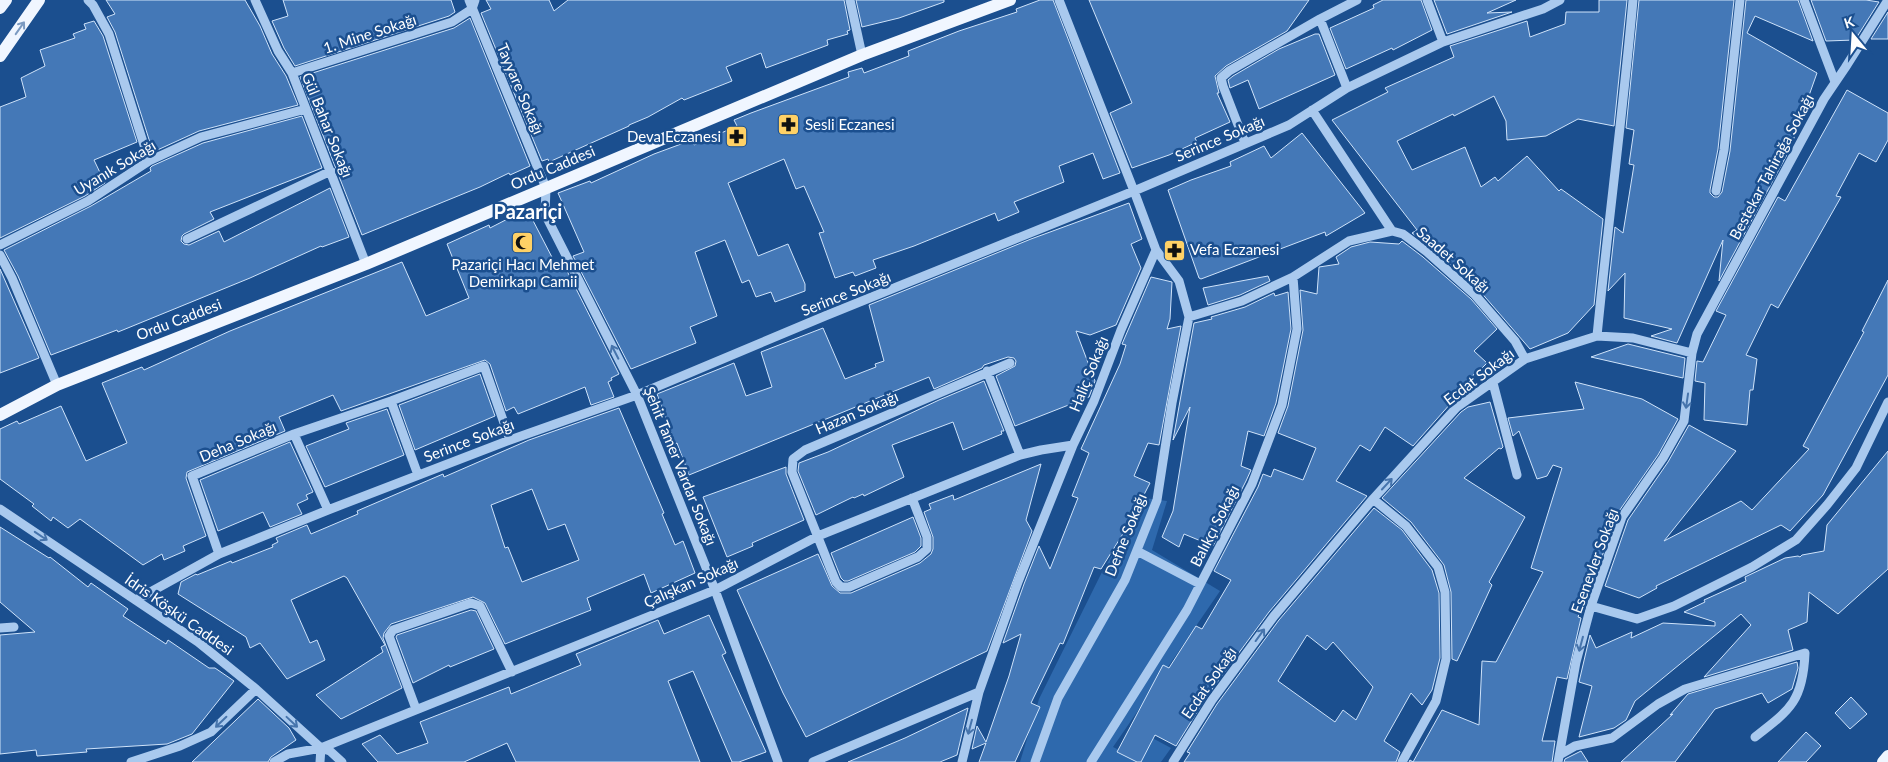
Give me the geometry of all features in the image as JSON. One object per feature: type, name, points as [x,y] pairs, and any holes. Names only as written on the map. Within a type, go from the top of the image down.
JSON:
[{"type":"main road","points":[[0,8],[6,0]]},
{"type":"main road","points":[[0,56],[39,0]]},
{"type":"main road","name":"Ordu Caddesi","points":[[0,415],[57,385],[366,264],[862,55],[1010,0]]},
{"type":"main road","points":[[1883,762],[1888,756]]},
{"type":"street","points":[[88,0],[93,5],[109,34],[149,161]]},
{"type":"street","name":"Gül Bahar Sokağı","points":[[255,0],[278,51],[292,73],[366,264]]},
{"type":"street","name":"Tayyare Sokağı","points":[[468,0],[474,5],[546,188]]},
{"type":"street","points":[[850,0],[862,55]]},
{"type":"street","points":[[1059,0],[1156,250]]},
{"type":"street","points":[[1245,144],[1222,86],[1221,78],[1229,71],[1320,18],[1357,0]]},
{"type":"street","points":[[1427,0],[1444,42]]},
{"type":"street","points":[[1539,0],[1543,9]]},
{"type":"street","name":"Serince Sokağı","points":[[136,600],[219,554],[510,440],[637,395],[1245,144],[1289,125],[1347,88],[1444,42],[1543,9],[1560,0]]},
{"type":"street","points":[[1632,0],[1624,99],[1606,243],[1598,336],[1633,338],[1692,353]]},
{"type":"street","points":[[1716,192],[1724,150],[1740,0]]},
{"type":"street","points":[[1804,0],[1834,82]]},
{"type":"street","name":"Bestekar Tahirağa Sokağı","points":[[1692,353],[1697,334],[1834,82],[1888,0]]},
{"type":"street","name":"1. Mine Sokağı","points":[[292,73],[452,22],[474,5]]},
{"type":"street","points":[[1320,18],[1347,88]]},
{"type":"street","name":"Uyanık Sokağı","points":[[0,246],[88,201],[149,161],[201,137],[306,109]]},
{"type":"street","name":"Saadet Sokağı","points":[[1312,110],[1392,231],[1403,234],[1428,252],[1475,295],[1514,341],[1525,359]]},
{"type":"street","points":[[187,239],[331,171]]},
{"type":"street","name":"Şehit Tamer Vardar Sokağı","points":[[546,188],[544,214],[637,395],[715,590],[778,762]]},
{"type":"street","points":[[1188,317],[1242,301],[1293,277],[1349,241],[1392,231]]},
{"type":"street","name":"Defne Sokağı","points":[[1035,762],[1058,698],[1125,580],[1157,500],[1173,394],[1188,317],[1179,281],[1156,250]]},
{"type":"street","name":"Haliç Sokağı","points":[[962,762],[979,692],[1018,582],[1073,445],[1094,401],[1121,330],[1156,250]]},
{"type":"street","points":[[0,255],[12,278],[57,385]]},
{"type":"street","name":"Balıkçı Sokağı","points":[[1091,762],[1187,610],[1252,484],[1282,405],[1297,329],[1293,277]]},
{"type":"street","name":"Ecdat Sokağı","points":[[1173,762],[1212,700],[1274,616],[1373,499],[1457,407],[1525,359],[1598,336]]},
{"type":"street","name":"Esenevler Sokağı","points":[[1560,758],[1576,662],[1591,606],[1622,517],[1663,458],[1684,421],[1692,353]]},
{"type":"street","name":"Hazan Sokağı","points":[[818,536],[792,472],[793,459],[805,450],[1010,363]]},
{"type":"street","points":[[294,434],[391,402],[484,366],[510,440]]},
{"type":"street","points":[[987,372],[1020,455]]},
{"type":"street","points":[[1493,382],[1517,475]]},
{"type":"street","points":[[391,402],[418,475]]},
{"type":"street","points":[[1591,606],[1637,618],[1674,606],[1752,567],[1796,540],[1856,468],[1888,402]]},
{"type":"street","name":"Deha Sokağı","points":[[219,554],[192,476],[294,434],[328,510]]},
{"type":"street","name":"Çalışkan Sokağı","points":[[274,762],[288,754],[320,748],[715,590],[818,536],[1020,455],[1073,445]]},
{"type":"street","points":[[818,536],[836,582],[841,587],[849,587],[918,557],[927,549],[927,537],[912,498]]},
{"type":"street","points":[[1373,499],[1406,526],[1438,567],[1445,592],[1446,659],[1436,701],[1402,762]]},
{"type":"street","name":"İdris Köşkü Caddesi","points":[[0,509],[198,642],[256,688],[320,748],[330,751],[342,762]]},
{"type":"street","points":[[1136,551],[1200,584]]},
{"type":"street","points":[[416,709],[389,636],[393,630],[471,603],[480,606],[512,672]]},
{"type":"street","points":[[0,628],[14,627]]},
{"type":"street","points":[[1560,758],[1575,746],[1612,738],[1658,704],[1685,690],[1805,653],[1804,670],[1797,696],[1785,714],[1755,737]]},
{"type":"street","points":[[131,762],[180,746],[211,732],[256,688]]},
{"type":"street","points":[[813,762],[979,692]]},
{"type":"street","points":[[320,748],[320,762]]},
{"type":"shaded area","points":[[1145,498],[1167,501],[1152,550],[1220,591],[1113,747],[1131,756],[1143,733],[1171,748],[1161,762],[1020,762],[1039,699],[1101,574]]},
{"type":"building","points":[[106,0],[245,0],[260,26],[272,54],[286,76],[298,105],[199,131],[153,152],[115,32],[107,17],[115,14]]},
{"type":"building","points":[[283,0],[451,0],[455,12],[449,16],[295,66],[284,48],[272,21],[288,16]]},
{"type":"building","points":[[486,0],[549,0],[554,11],[568,0],[844,0],[850,30],[847,31],[848,34],[827,40],[828,45],[766,68],[761,53],[726,67],[732,81],[684,100],[682,98],[648,117],[549,162],[548,159],[542,161],[481,13],[491,9]]},
{"type":"building","points":[[856,0],[944,0],[944,2],[899,18],[862,27]]},
{"type":"building","points":[[1040,0],[1053,0],[1120,173],[1103,179],[1093,153],[1059,166],[1064,182],[1014,202],[1019,212],[998,221],[995,213],[914,246],[873,260],[876,268],[855,276],[853,272],[835,278],[819,233],[824,232],[804,186],[796,189],[784,159],[728,183],[758,256],[788,244],[805,284],[805,291],[775,302],[771,292],[756,297],[749,280],[742,283],[725,240],[695,252],[717,316],[690,327],[696,343],[631,369],[573,256],[584,252],[558,193],[590,181],[591,183],[654,154],[692,140],[694,145],[737,126],[734,120],[849,77],[848,72],[862,68],[864,73],[909,56],[908,51],[959,31],[1017,12],[1016,9]]},
{"type":"building","points":[[1089,0],[1309,0],[1287,31],[1226,66],[1215,76],[1219,93],[1217,93],[1230,122],[1195,138],[1197,142],[1169,155],[1132,168],[1110,113],[1132,103]]},
{"type":"building","points":[[1383,0],[1421,0],[1432,30],[1393,50],[1392,48],[1346,69],[1330,28],[1374,8],[1373,5]]},
{"type":"building","points":[[1434,0],[1516,0],[1487,13],[1512,12],[1447,34]]},
{"type":"building","points":[[1599,0],[1627,0],[1614,126],[1578,119],[1546,136],[1507,140],[1506,121],[1494,96],[1397,141],[1412,170],[1465,147],[1481,187],[1495,177],[1498,181],[1527,156],[1559,191],[1561,189],[1603,219],[1594,305],[1568,333],[1530,349],[1479,290],[1431,247],[1412,233],[1417,230],[1332,120],[1388,92],[1385,88],[1454,57],[1450,46],[1527,21],[1530,37],[1565,24],[1566,12],[1599,12]]},
{"type":"building","points":[[1639,0],[1734,0],[1718,149],[1710,190],[1714,197],[1718,197],[1722,192],[1730,151],[1746,0],[1798,0],[1813,41],[1755,16],[1747,33],[1817,73],[1790,149],[1719,281],[1723,240],[1677,343],[1651,336],[1672,329],[1624,318],[1625,273],[1608,291],[1615,227],[1623,233],[1634,165],[1629,164],[1634,130],[1626,128]]},
{"type":"building","points":[[1811,0],[1866,0],[1879,2],[1855,40],[1826,41]]},
{"type":"building","points":[[1888,12],[1888,39],[1871,39]]},
{"type":"building","points":[[470,18],[530,166],[510,175],[509,173],[480,187],[362,235],[300,77],[454,28]]},
{"type":"building","points":[[94,21],[103,36],[137,142],[94,160],[105,183],[85,196],[0,238],[0,107],[26,97],[21,78],[45,66],[40,50],[75,38],[73,34],[86,29],[84,24]]},
{"type":"building","points":[[1319,34],[1335,75],[1259,109],[1248,80],[1230,88],[1228,80],[1233,76],[1279,49]]},
{"type":"building","points":[[1847,90],[1888,113],[1888,140],[1876,162],[1859,153],[1836,196],[1841,197],[1778,308],[1771,304],[1746,355],[1757,359],[1753,390],[1750,390],[1747,425],[1704,420],[1705,383],[1695,381],[1697,361],[1703,362],[1726,315],[1716,311],[1778,197],[1785,201]]},
{"type":"building","points":[[302,116],[322,168],[210,212],[214,219],[184,234],[181,241],[189,245],[219,231],[224,242],[330,188],[349,237],[321,246],[250,278],[118,332],[117,330],[51,355],[18,276],[4,250],[91,206],[151,171],[150,168],[152,166],[203,143]]},
{"type":"building","points":[[1302,133],[1365,213],[1326,236],[1325,232],[1201,279],[1199,278],[1168,190],[1231,166],[1230,162],[1264,146],[1271,158]]},
{"type":"building","points":[[1129,203],[1142,239],[1131,244],[1141,268],[1116,325],[1090,335],[1076,331],[1095,381],[1089,397],[1015,426],[996,376],[1015,366],[1016,361],[1014,358],[1008,357],[984,365],[982,368],[934,389],[929,377],[689,475],[677,443],[675,444],[657,394],[734,363],[746,396],[772,387],[761,352],[823,328],[845,379],[876,367],[875,364],[884,361],[869,305],[1031,239]]},
{"type":"building","points":[[527,209],[555,263],[562,261],[619,374],[608,382],[614,397],[591,405],[585,387],[518,414],[514,407],[506,411],[490,364],[485,360],[341,411],[333,395],[279,417],[285,431],[187,472],[186,478],[206,536],[183,546],[185,551],[164,560],[162,554],[143,565],[80,519],[68,528],[53,517],[51,521],[32,506],[34,504],[0,479],[0,429],[17,421],[19,424],[61,406],[86,461],[127,443],[102,383],[142,367],[144,370],[230,331],[402,262],[426,316],[469,298],[447,244],[489,225],[490,228]]},
{"type":"building","points":[[1402,241],[1471,299],[1497,329],[1474,351],[1487,363],[1473,375],[1474,377],[1413,446],[1385,427],[1370,451],[1360,445],[1336,481],[1367,496],[1269,612],[1207,696],[1176,746],[1155,735],[1141,762],[1137,762],[1117,752],[1163,665],[1169,668],[1196,626],[1202,629],[1231,580],[1214,571],[1263,474],[1271,477],[1274,469],[1303,480],[1316,448],[1278,433],[1288,406],[1303,330],[1300,290],[1317,294],[1319,267],[1339,264],[1336,257],[1351,247],[1370,242],[1399,244]]},
{"type":"building","points":[[0,269],[39,358],[0,373]]},
{"type":"building","points":[[1268,276],[1270,281],[1240,295],[1208,305],[1203,288]]},
{"type":"building","points":[[1151,277],[1172,282],[1170,319],[1167,329],[1181,326],[1159,445],[1148,443],[1134,476],[1150,483],[1129,524],[1101,569],[1094,567],[1063,644],[1060,643],[1031,703],[1040,707],[1015,762],[979,762],[986,743],[972,749],[977,726],[986,742],[1009,676],[1021,634],[1003,643],[1039,546],[1050,569],[1078,498],[1072,496],[1089,453],[1081,449],[1120,364],[1126,345],[1122,344]]},
{"type":"building","points":[[1888,280],[1888,375],[1823,495],[1790,531],[1781,525],[1656,586],[1657,588],[1639,598],[1605,586],[1628,520],[1668,462],[1689,425],[1736,451],[1664,541],[1741,501],[1752,510],[1809,449],[1803,446],[1864,332],[1862,331]]},
{"type":"building","points":[[1288,292],[1291,329],[1276,403],[1264,436],[1248,431],[1241,466],[1251,470],[1213,546],[1184,534],[1179,547],[1162,537],[1173,511],[1190,407],[1173,440],[1194,323],[1212,319],[1211,317],[1245,307],[1274,293],[1275,296]]},
{"type":"building","points":[[1628,344],[1685,358],[1683,378],[1591,357]]},
{"type":"building","points":[[480,374],[495,416],[415,450],[399,405]]},
{"type":"building","points":[[984,381],[1004,431],[1001,431],[1002,434],[963,450],[953,422],[892,445],[904,477],[864,496],[863,494],[853,497],[816,515],[798,471],[799,463],[828,452]]},
{"type":"building","points":[[1575,382],[1642,399],[1678,419],[1658,455],[1617,514],[1593,582],[1590,581],[1578,617],[1581,618],[1567,679],[1557,677],[1542,741],[1555,741],[1552,762],[1413,762],[1442,710],[1479,725],[1482,661],[1496,662],[1543,572],[1531,568],[1562,468],[1553,465],[1547,476],[1537,479],[1519,431],[1513,436],[1508,418],[1584,409]]},
{"type":"building","points":[[1490,402],[1503,447],[1499,448],[1464,478],[1525,517],[1489,582],[1492,585],[1457,661],[1452,659],[1451,592],[1444,565],[1411,522],[1382,498],[1461,412],[1468,407]]},
{"type":"building","points":[[619,408],[664,513],[662,514],[675,545],[683,541],[695,573],[651,593],[644,574],[587,598],[591,610],[505,644],[485,603],[473,597],[391,624],[384,633],[383,638],[402,688],[341,719],[316,695],[383,652],[381,647],[385,645],[347,578],[344,576],[291,600],[310,643],[317,640],[325,660],[287,679],[260,643],[250,648],[246,637],[178,594],[181,582],[196,574],[231,561],[232,563],[273,547],[272,545],[278,542],[276,538],[307,525],[311,534],[358,514],[357,511],[443,474],[444,477],[529,440]],"holes":[[[532,489],[548,530],[565,524],[579,560],[522,582],[508,547],[505,548],[491,505]]]},
{"type":"building","points":[[387,409],[404,455],[325,487],[306,446],[349,429],[346,423]]},
{"type":"building","points":[[290,442],[313,492],[306,495],[308,499],[297,504],[302,514],[270,527],[263,512],[218,531],[200,480]]},
{"type":"building","points":[[1888,451],[1888,569],[1838,614],[1809,592],[1807,622],[1788,630],[1793,650],[1704,677],[1751,625],[1741,614],[1635,701],[1626,720],[1614,728],[1579,737],[1592,686],[1579,682],[1590,635],[1596,648],[1632,632],[1631,638],[1663,623],[1715,626],[1715,622],[1684,612],[1705,602],[1704,600],[1746,581],[1745,577],[1785,558],[1800,557],[1824,551],[1827,525]]},
{"type":"building","points":[[1041,464],[1026,520],[1032,531],[987,651],[806,737],[783,693],[737,590],[818,554],[832,586],[840,593],[851,593],[920,563],[931,554],[933,537],[924,512],[931,509],[929,504],[953,495],[954,500]]},
{"type":"building","points":[[786,467],[786,474],[804,520],[752,543],[753,546],[727,557],[703,497]]},
{"type":"building","points":[[1374,508],[1402,530],[1432,570],[1439,593],[1440,658],[1432,690],[1422,705],[1411,693],[1384,741],[1400,752],[1396,762],[1184,762],[1190,753],[1187,752],[1217,704],[1279,620]],"holes":[[[1307,635],[1326,650],[1333,642],[1373,687],[1356,720],[1343,710],[1335,722],[1278,681]]]},
{"type":"building","points":[[913,517],[921,538],[921,546],[915,552],[848,581],[844,581],[841,578],[831,553]]},
{"type":"building","points":[[0,527],[50,557],[88,587],[91,583],[128,609],[123,616],[166,644],[168,640],[209,668],[215,668],[234,681],[192,734],[167,744],[86,749],[87,752],[37,756],[36,750],[0,754],[0,635],[35,632],[0,602]]},
{"type":"building","points":[[471,610],[476,611],[494,649],[450,667],[449,665],[413,683],[396,637],[397,635]]},
{"type":"building","points":[[709,615],[726,653],[722,655],[766,752],[739,762],[732,762],[693,671],[668,681],[700,762],[516,762],[507,743],[464,762],[378,762],[362,744],[380,735],[397,754],[428,743],[420,722],[509,687],[511,694],[581,665],[576,654],[658,620],[664,634]]},
{"type":"building","points":[[1797,662],[1798,668],[1792,689],[1768,703],[1762,693],[1715,709],[1675,762],[1621,762],[1673,714],[1670,715],[1688,694]]},
{"type":"building","points":[[1851,697],[1867,714],[1850,729],[1835,713]]},
{"type":"building","points":[[258,699],[289,728],[296,740],[271,757],[268,762],[192,762]]},
{"type":"building","points":[[968,708],[957,755],[940,762],[848,762],[905,738]]},
{"type":"building","points":[[1806,732],[1821,746],[1806,762],[1778,762]]},
{"type":"building","points":[[1581,751],[1588,762],[1564,762],[1565,759]]},
{"type":"place","name":"Sesli Eczanesi","points":[[789,125]]},
{"type":"place","name":"Deva Eczanesi","points":[[737,137]]},
{"type":"place","name":"Pazariçi Hacı Mehmet Demirkapı Camii","points":[[523,242]]},
{"type":"place","name":"Vefa Eczanesi","points":[[1174,250]]},
{"type":"district","name":"Pazariçi","points":[[528,212]]}]
